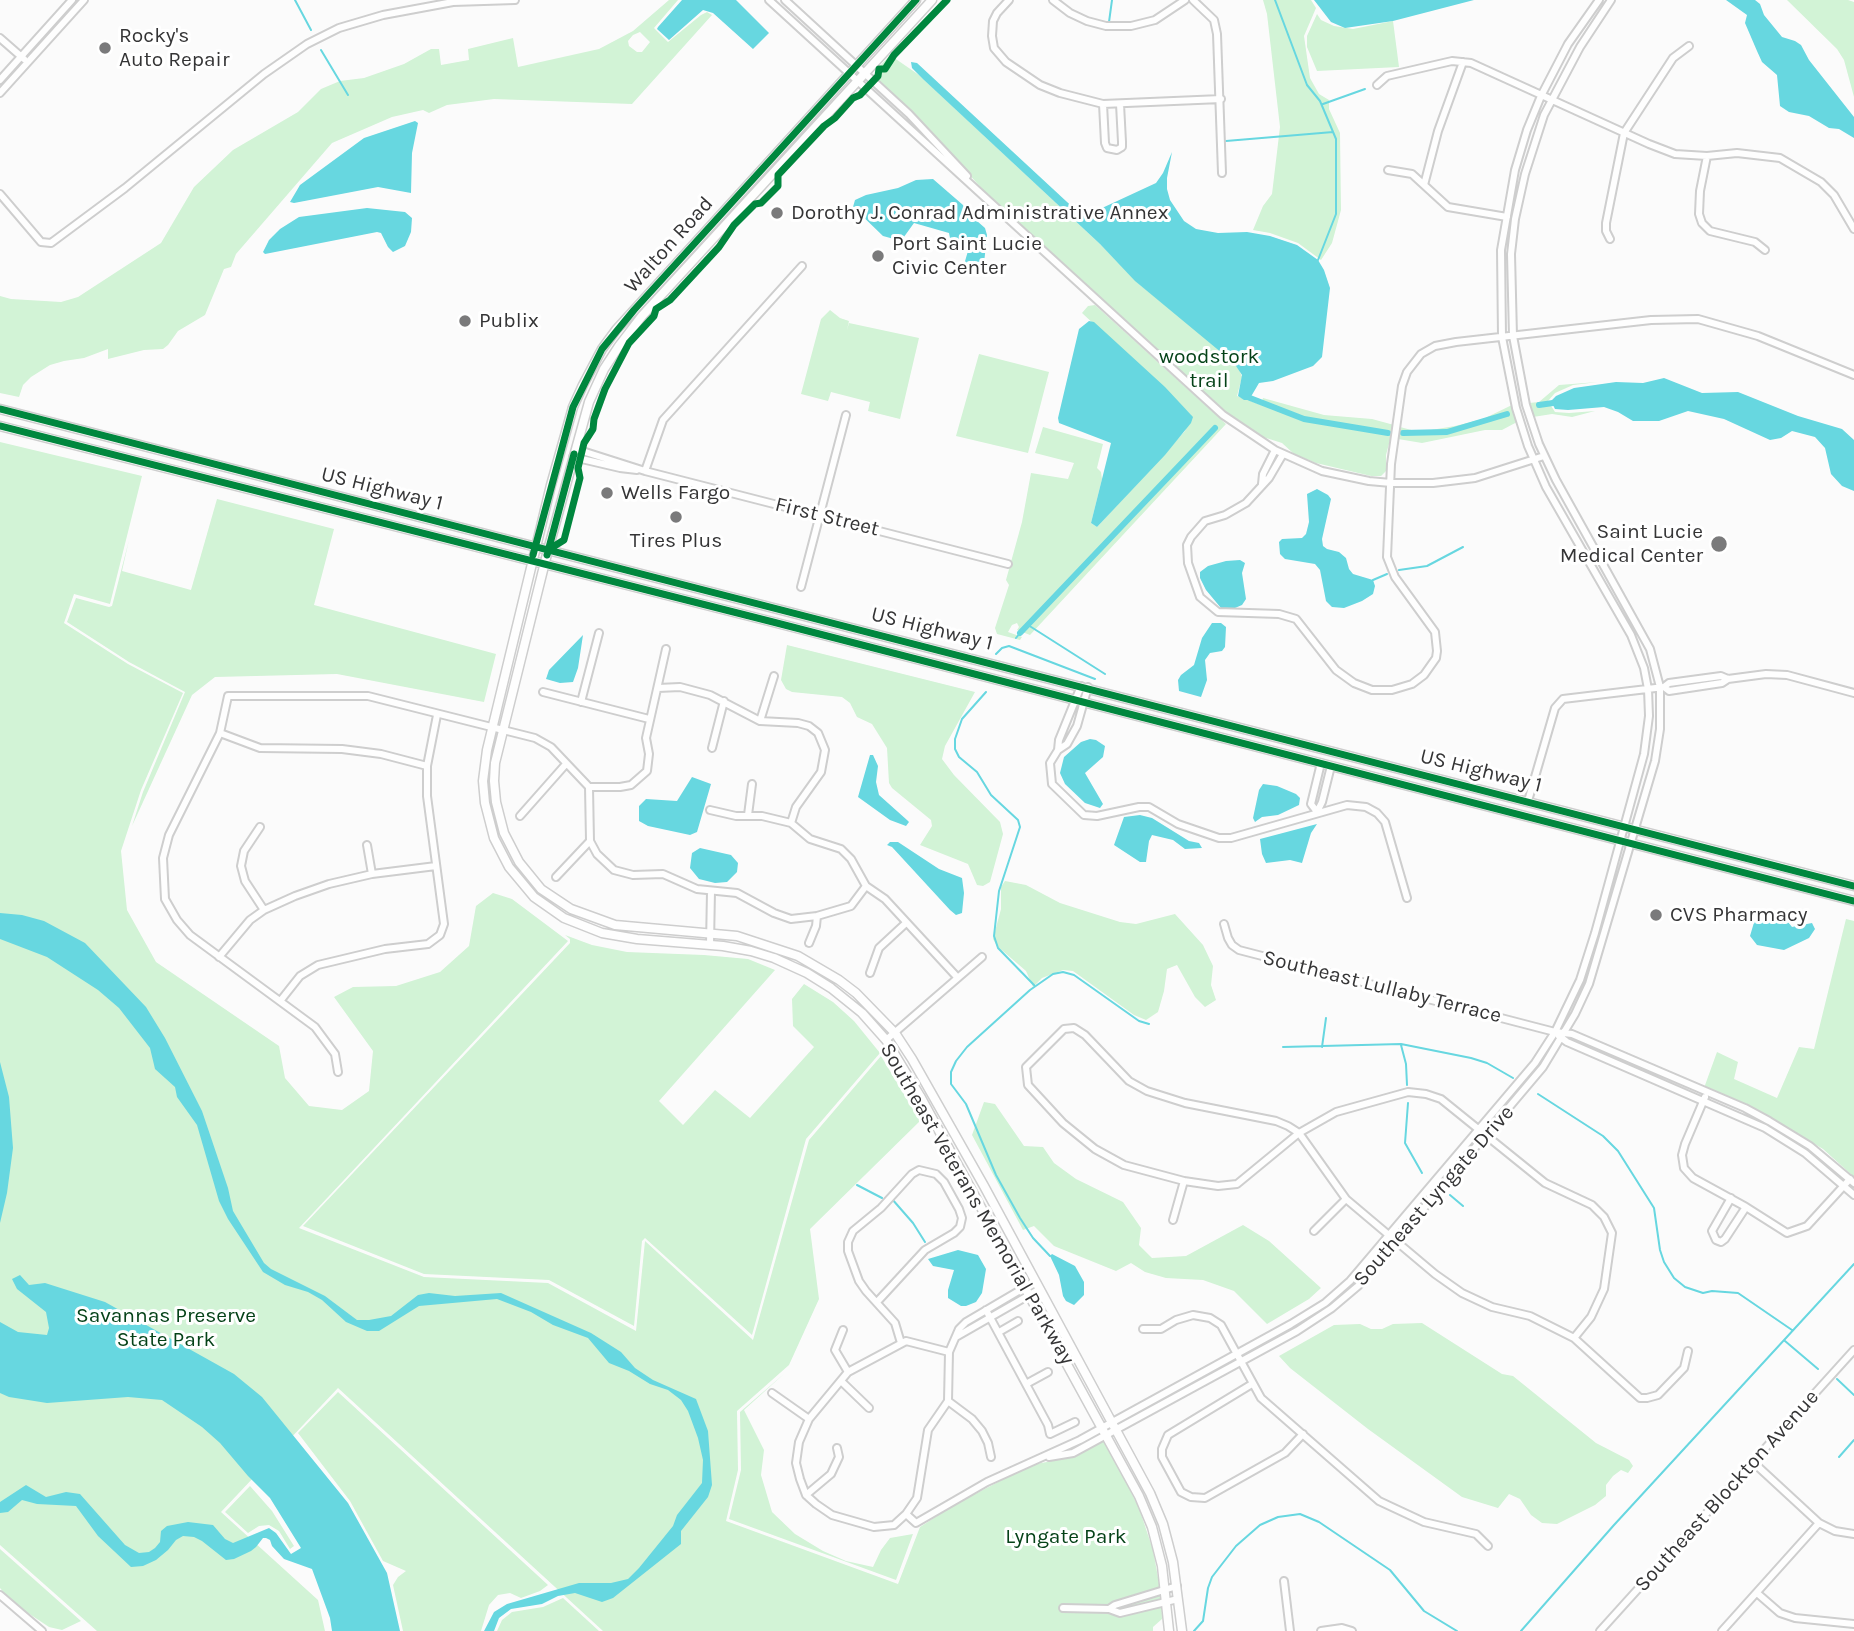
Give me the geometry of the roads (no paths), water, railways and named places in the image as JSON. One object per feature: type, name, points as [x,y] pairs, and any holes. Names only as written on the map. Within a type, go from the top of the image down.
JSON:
[{"type":"main road","name":"Walton Road","points":[[531,562],[573,407],[602,349],[730,203],[916,0]]},
{"type":"main road","name":"Walton Road","points":[[545,565],[589,402],[604,369],[619,346],[642,316],[932,0]]},
{"type":"main road","points":[[737,213],[740,202],[768,162]]},
{"type":"main road","points":[[700,253],[705,240],[727,214],[730,203]]},
{"type":"main road","name":"US Highway 1","points":[[0,409],[1854,886]]},
{"type":"main road","name":"US Highway 1","points":[[0,426],[1854,901]]},
{"type":"main road","points":[[186,472],[204,469],[210,463]]},
{"type":"main road","points":[[296,500],[304,494],[318,495],[325,492]]},
{"type":"main road","name":"Southeast Veterans Memorial Parkway","points":[[531,562],[487,750],[483,782],[489,824],[509,867],[534,897],[564,918],[602,933],[751,951],[807,973],[847,999],[886,1040],[920,1096],[1139,1496],[1152,1527],[1162,1566],[1169,1631]]},
{"type":"main road","name":"Southeast Veterans Memorial Parkway","points":[[545,565],[495,763],[494,781],[501,822],[519,862],[541,889],[571,909],[615,925],[710,933],[756,941],[798,956],[815,964],[856,993],[895,1034],[984,1186],[1150,1493],[1163,1524],[1177,1586],[1182,1631]]},
{"type":"main road","points":[[773,622],[790,619],[798,613]]},
{"type":"main road","points":[[1321,763],[1330,757],[1345,754]]},
{"type":"street","points":[[0,80],[72,0]]},
{"type":"street","points":[[0,93],[84,0]]},
{"type":"street","points":[[0,194],[41,242],[51,243],[125,188],[250,84],[307,44],[339,28],[383,15],[453,1],[515,0]]},
{"type":"street","points":[[769,0],[1223,415],[1275,450],[1322,471],[1391,483],[1433,483],[1475,478],[1544,456]]},
{"type":"street","points":[[785,0],[865,72],[944,150],[982,193]]},
{"type":"street","points":[[1009,0],[993,21],[994,48],[1023,75],[1050,89],[1103,104],[1220,99]]},
{"type":"street","points":[[1054,0],[1070,13],[1106,26],[1131,26],[1154,20],[1185,0]]},
{"type":"street","points":[[1194,0],[1214,20],[1216,26],[1222,173]]},
{"type":"street","name":"Southeast Lyngate Drive","points":[[906,1514],[916,1524],[1022,1464],[1105,1431],[1325,1303],[1350,1281],[1389,1237],[1535,1063],[1555,1032],[1580,980],[1644,754],[1649,716],[1648,689],[1642,660],[1631,635],[1533,460],[1516,408],[1502,337],[1501,250],[1505,216],[1527,130],[1568,44],[1599,0]]},
{"type":"street","name":"Southeast Lyngate Drive","points":[[1115,1425],[1241,1362],[1332,1308],[1358,1286],[1543,1067],[1563,1036],[1589,984],[1632,845],[1658,746],[1662,687],[1650,649],[1544,456],[1527,405],[1513,336],[1511,254],[1525,174],[1551,100],[1580,47],[1611,0]]},
{"type":"street","points":[[0,38],[28,62]]},
{"type":"street","points":[[1610,239],[1606,223],[1624,133],[1673,58],[1689,46]]},
{"type":"street","points":[[1377,85],[1387,76],[1452,61],[1471,63],[1675,154],[1707,156],[1737,153],[1780,158],[1821,182],[1834,195],[1854,229]]},
{"type":"street","points":[[1424,185],[1438,131],[1463,62]]},
{"type":"street","points":[[1103,104],[1105,143],[1107,148],[1117,150],[1122,148],[1120,104]]},
{"type":"street","points":[[1707,156],[1700,191],[1699,214],[1702,223],[1710,231],[1755,242],[1765,250]]},
{"type":"street","points":[[1388,170],[1412,174],[1448,207],[1516,219]]},
{"type":"street","points":[[645,471],[663,420],[802,266]]},
{"type":"street","points":[[1283,454],[1269,478],[1246,503],[1225,515],[1205,521],[1191,537],[1187,545],[1187,558],[1200,597],[1218,612],[1279,614],[1296,619],[1336,670],[1354,683],[1372,690],[1392,690],[1412,684],[1424,675],[1436,658],[1435,632],[1402,587],[1387,557],[1391,483],[1402,386],[1413,363],[1421,354],[1435,346],[1502,337],[1651,320],[1698,319],[1758,336],[1854,375]]},
{"type":"street","points":[[801,587],[846,415]]},
{"type":"street","points":[[1262,484],[1263,474],[1275,450]]},
{"type":"street","name":"First Street","points":[[574,453],[620,468],[645,471],[1008,564]]},
{"type":"street","points":[[581,702],[599,633]]},
{"type":"street","points":[[589,788],[631,785],[647,771],[649,762],[646,738],[666,649]]},
{"type":"street","points":[[1528,801],[1555,708],[1563,699],[1662,687],[1669,691],[1766,674],[1787,675],[1854,693]]},
{"type":"street","points":[[760,721],[774,676]]},
{"type":"street","points":[[1058,750],[1059,740],[1084,686]]},
{"type":"street","points":[[658,688],[680,687],[724,701],[760,721],[810,726],[824,741],[821,772],[801,798],[791,823]]},
{"type":"street","points":[[543,692],[649,719]]},
{"type":"street","points":[[338,1072],[335,1054],[315,1027],[190,935],[177,920],[165,899],[163,858],[169,835],[220,733],[228,696],[368,696],[543,741],[589,788],[590,841],[597,854],[614,870],[633,875],[663,874],[697,889],[737,893],[785,917],[800,919],[851,906],[866,887]]},
{"type":"street","points":[[712,748],[724,701]]},
{"type":"street","points":[[1079,701],[1077,726],[1067,744],[1058,750],[1050,763],[1052,784],[1070,803],[1089,816],[1149,807],[1178,824],[1203,834],[1231,838],[1346,805],[1366,807],[1377,813],[1385,822],[1407,898]]},
{"type":"street","points":[[281,1000],[300,976],[318,965],[385,950],[428,944],[440,935],[444,924],[427,796],[427,766],[437,715]]},
{"type":"street","points":[[220,733],[260,748],[342,749],[382,754],[427,766]]},
{"type":"street","points":[[1317,812],[1311,804],[1321,763]]},
{"type":"street","points":[[520,816],[566,764]]},
{"type":"street","points":[[1317,812],[1331,766]]},
{"type":"street","points":[[748,815],[752,784]]},
{"type":"street","points":[[710,810],[736,817],[748,815],[791,823],[810,839],[834,845],[847,854],[866,887],[885,899],[957,977]]},
{"type":"street","points":[[260,827],[244,851],[240,866],[245,881],[264,910]]},
{"type":"street","points":[[556,877],[590,841]]},
{"type":"street","points":[[367,845],[372,874]]},
{"type":"street","points":[[219,957],[250,920],[264,910],[295,896],[372,874],[436,866]]},
{"type":"street","points":[[710,944],[711,891]]},
{"type":"street","points":[[809,943],[817,916]]},
{"type":"street","points":[[870,973],[879,948],[906,923]]},
{"type":"street","name":"Southeast Lullaby Terrace","points":[[1224,924],[1228,938],[1240,950],[1555,1032]]},
{"type":"street","points":[[886,1040],[982,957]]},
{"type":"street","points":[[1574,1339],[1591,1317],[1604,1289],[1612,1233],[1604,1217],[1592,1205],[1545,1183],[1441,1099],[1409,1092],[1336,1112],[1299,1133],[1237,1184],[1218,1186],[1184,1181],[1124,1165],[1095,1149],[1063,1123],[1028,1085],[1026,1068],[1065,1029],[1074,1028],[1129,1082],[1147,1091],[1185,1103],[1276,1121],[1299,1133],[1346,1199],[1389,1237],[1462,1293],[1492,1307],[1530,1316],[1574,1339],[1640,1398],[1658,1395],[1684,1368],[1688,1351]]},
{"type":"street","points":[[1555,1032],[1632,1070],[1741,1115],[1805,1153],[1854,1195]]},
{"type":"street","points":[[1563,1036],[1572,1034],[1745,1108],[1810,1146],[1852,1181],[1844,1185],[1807,1226],[1787,1233],[1693,1178],[1684,1168],[1682,1155],[1707,1092]]},
{"type":"street","points":[[1632,1070],[1636,1062]]},
{"type":"street","points":[[1780,1137],[1784,1130]]},
{"type":"street","points":[[877,1302],[920,1254],[954,1233],[962,1223],[959,1209],[944,1182],[929,1171],[919,1170],[912,1174],[881,1208],[853,1231],[848,1242],[848,1251],[859,1282],[895,1323],[901,1343]]},
{"type":"street","points":[[1173,1220],[1184,1181]]},
{"type":"street","points":[[1731,1198],[1712,1231],[1713,1237],[1718,1241],[1725,1239],[1746,1207]]},
{"type":"street","points":[[1314,1231],[1346,1199]]},
{"type":"street","points":[[949,1352],[914,1342],[901,1343],[848,1372],[809,1419],[799,1442],[796,1463],[806,1495],[832,1515],[874,1527],[894,1525],[917,1498],[928,1430],[948,1401],[949,1352],[959,1329],[966,1322],[1036,1286]]},
{"type":"street","points":[[988,1313],[1050,1433],[1075,1422]]},
{"type":"street","points":[[1143,1329],[1161,1329],[1176,1320],[1193,1315],[1210,1318],[1221,1325],[1261,1398],[1379,1501],[1424,1522],[1476,1534],[1488,1546]]},
{"type":"street","points":[[999,1332],[1018,1321]]},
{"type":"street","points":[[843,1330],[835,1350],[848,1372]]},
{"type":"street","name":"Southeast Blockton Avenue","points":[[1600,1631],[1854,1350]]},
{"type":"street","points":[[1026,1384],[1048,1372]]},
{"type":"street","points":[[841,1381],[869,1408]]},
{"type":"street","points":[[1252,1384],[1168,1434],[1161,1457],[1181,1492],[1191,1497],[1205,1498],[1285,1453],[1303,1434]]},
{"type":"street","points":[[772,1393],[809,1419]]},
{"type":"street","points":[[948,1401],[972,1419],[982,1431],[991,1457]]},
{"type":"street","points":[[806,1495],[831,1474],[839,1457],[837,1448]]},
{"type":"street","points":[[1754,1463],[1819,1523],[1835,1531],[1854,1534]]},
{"type":"street","points":[[1721,1631],[1819,1523]]},
{"type":"street","points":[[1284,1581],[1290,1631]]},
{"type":"street","points":[[1110,1609],[1115,1605],[1177,1586]]},
{"type":"street","points":[[1757,1593],[1780,1613],[1795,1618],[1854,1624]]},
{"type":"street","points":[[0,1595],[42,1631]]},
{"type":"street","points":[[1143,1596],[1146,1608]]},
{"type":"street","points":[[1063,1608],[1110,1609],[1120,1613],[1178,1599]]},
{"type":"street","points":[[1321,1631],[1352,1631]]},
{"type":"water","points":[[682,0],[736,0],[769,33],[753,49],[713,13],[703,10],[669,40],[657,29]]},
{"type":"water","points":[[1314,0],[1474,0],[1393,21],[1345,28],[1331,22]]},
{"type":"water","points":[[1726,0],[1755,0],[1782,37],[1801,45],[1809,60],[1854,117],[1854,138],[1809,116],[1789,112],[1780,106],[1777,75],[1762,62],[1745,23],[1747,15]]},
{"type":"water","points":[[911,62],[917,63],[1080,214],[1087,215],[1156,183],[1172,152],[1167,189],[1170,200],[1184,221],[1196,229],[1218,233],[1247,232],[1270,236],[1297,245],[1318,260],[1330,288],[1322,357],[1313,366],[1273,381],[1259,383],[1249,400],[1238,396],[1242,375],[1234,363],[1135,281],[1100,244],[924,80],[912,68]]},
{"type":"water","points":[[415,121],[418,123],[412,153],[411,193],[378,187],[290,202],[300,185],[364,138]]},
{"type":"water","points":[[933,179],[985,228],[987,235],[983,273],[963,268],[968,251],[951,243],[949,233],[914,223],[901,241],[883,236],[853,207],[855,200],[866,195],[898,188],[916,180]]},
{"type":"water","points":[[367,208],[405,212],[412,218],[411,232],[405,246],[393,252],[381,233],[377,232],[265,254],[263,252],[269,240],[280,229],[299,217]]},
{"type":"water","points":[[1089,321],[1094,322],[1165,387],[1193,417],[1165,455],[1097,527],[1091,523],[1111,443],[1059,423],[1058,418],[1079,329]]},
{"type":"water","points":[[1664,378],[1702,393],[1738,392],[1798,416],[1842,429],[1854,440],[1854,491],[1842,486],[1831,474],[1825,448],[1815,437],[1792,431],[1781,438],[1770,440],[1724,419],[1688,411],[1659,421],[1633,421],[1604,407],[1555,409],[1551,401],[1574,388],[1616,382],[1643,383]]},
{"type":"water","points":[[1317,489],[1331,499],[1322,539],[1323,546],[1339,552],[1346,558],[1353,574],[1373,580],[1375,586],[1373,594],[1344,608],[1332,607],[1326,601],[1320,570],[1315,564],[1285,559],[1280,554],[1279,542],[1282,539],[1302,538],[1306,534],[1309,522],[1307,494]]},
{"type":"water","points":[[1240,560],[1245,563],[1242,573],[1246,599],[1242,605],[1235,608],[1221,608],[1206,590],[1200,572],[1208,566]]},
{"type":"water","points":[[1212,623],[1221,623],[1226,627],[1225,647],[1222,651],[1210,653],[1205,660],[1207,680],[1201,697],[1179,691],[1178,680],[1194,665],[1202,638]]},
{"type":"water","points":[[583,635],[573,682],[560,683],[546,679],[549,670]]},
{"type":"water","points":[[1090,739],[1105,746],[1103,757],[1085,773],[1103,804],[1100,808],[1085,803],[1065,784],[1060,773],[1064,757],[1081,742]]},
{"type":"water","points":[[870,755],[873,755],[878,766],[876,782],[879,795],[909,822],[906,826],[890,820],[858,797]]},
{"type":"water","points":[[692,777],[711,784],[697,832],[690,835],[648,826],[639,821],[639,806],[646,799],[677,801]]},
{"type":"water","points":[[1263,784],[1277,786],[1296,794],[1300,798],[1299,805],[1278,815],[1262,817],[1255,822],[1253,818],[1259,790]]},
{"type":"water","points":[[1140,815],[1152,818],[1189,841],[1199,843],[1202,848],[1185,849],[1173,840],[1152,835],[1146,862],[1140,862],[1114,845],[1124,817]]},
{"type":"water","points":[[1317,824],[1311,833],[1302,863],[1290,860],[1266,863],[1260,839]]},
{"type":"water","points":[[890,842],[898,842],[939,869],[962,878],[962,913],[956,915],[950,910],[892,847],[887,845]]},
{"type":"water","points":[[700,848],[731,855],[738,863],[737,872],[727,882],[715,883],[699,879],[690,868],[692,853]]},
{"type":"water","points":[[1758,909],[1784,917],[1792,927],[1812,923],[1815,929],[1809,938],[1784,950],[1757,945],[1750,936]]},
{"type":"water","points":[[0,913],[44,921],[85,943],[146,1007],[202,1111],[233,1211],[264,1263],[271,1269],[325,1296],[357,1320],[391,1316],[418,1295],[501,1293],[591,1333],[621,1352],[635,1368],[653,1380],[696,1399],[708,1431],[712,1485],[708,1497],[681,1531],[681,1544],[613,1598],[602,1602],[575,1593],[558,1596],[542,1604],[511,1609],[499,1618],[494,1631],[484,1631],[494,1612],[507,1604],[579,1583],[611,1583],[628,1579],[639,1568],[673,1526],[677,1515],[702,1483],[703,1460],[698,1438],[681,1400],[668,1390],[609,1363],[588,1338],[497,1299],[419,1306],[379,1331],[367,1331],[346,1322],[322,1300],[308,1292],[285,1285],[263,1272],[228,1219],[219,1201],[197,1125],[177,1097],[175,1087],[155,1069],[150,1048],[119,1008],[98,990],[47,957],[0,939]]},
{"type":"water","points":[[0,1062],[9,1097],[13,1148],[0,1223]]},
{"type":"water","points":[[958,1250],[978,1255],[986,1269],[982,1293],[976,1302],[966,1306],[948,1298],[954,1270],[933,1266],[928,1259]]},
{"type":"water","points":[[1052,1254],[1075,1266],[1084,1282],[1084,1295],[1074,1305],[1063,1296],[1059,1275],[1050,1256]]},
{"type":"water","points":[[20,1275],[29,1285],[45,1283],[105,1302],[234,1374],[262,1397],[348,1503],[387,1573],[400,1631],[332,1631],[312,1569],[284,1559],[266,1538],[251,1551],[226,1560],[202,1541],[183,1536],[156,1560],[143,1566],[131,1567],[98,1536],[76,1506],[37,1504],[22,1500],[8,1512],[0,1513],[0,1502],[26,1485],[46,1497],[66,1492],[80,1494],[125,1545],[139,1553],[155,1548],[160,1542],[161,1531],[167,1526],[188,1522],[213,1525],[225,1539],[233,1543],[269,1528],[276,1533],[291,1554],[301,1548],[270,1498],[220,1443],[202,1427],[162,1400],[128,1397],[47,1403],[0,1393],[0,1322],[18,1332],[47,1335],[49,1328],[46,1312],[17,1289],[12,1279]]},
{"type":"waterway","points":[[295,0],[311,30]]},
{"type":"waterway","points":[[1109,22],[1112,0]]},
{"type":"waterway","points":[[1275,0],[1307,85],[1320,101],[1336,139],[1336,214],[1318,260]]},
{"type":"waterway","points":[[321,50],[348,95]]},
{"type":"waterway","points":[[1323,104],[1365,89]]},
{"type":"waterway","points":[[1226,141],[1333,132]]},
{"type":"waterway","points":[[1250,398],[1304,419],[1388,433]]},
{"type":"waterway","points":[[1539,405],[1553,403]]},
{"type":"waterway","points":[[1403,433],[1447,432],[1507,414]]},
{"type":"waterway","points":[[1020,633],[1215,428]]},
{"type":"waterway","points":[[1399,570],[1427,566],[1463,547]]},
{"type":"waterway","points":[[1373,580],[1387,574]]},
{"type":"waterway","points":[[1028,625],[1105,674]]},
{"type":"waterway","points":[[1016,638],[1020,633]]},
{"type":"waterway","points":[[996,654],[1009,646],[1095,679]]},
{"type":"waterway","points":[[986,692],[962,719],[955,739],[955,749],[959,757],[977,772],[991,795],[1018,820],[1020,827],[999,891],[994,936],[998,948],[1034,985]]},
{"type":"waterway","points":[[1050,1256],[1033,1238],[996,1175],[966,1104],[951,1084],[951,1072],[967,1047],[1030,990],[1053,974],[1063,972],[1074,975],[1139,1021],[1149,1024]]},
{"type":"waterway","points":[[1322,1047],[1326,1018]]},
{"type":"waterway","points":[[1283,1047],[1401,1044],[1471,1058],[1487,1063],[1513,1078]]},
{"type":"waterway","points":[[1401,1045],[1406,1064],[1407,1085]]},
{"type":"waterway","points":[[1538,1094],[1603,1136],[1618,1151],[1654,1208],[1660,1250],[1674,1278],[1685,1287],[1703,1293],[1738,1293],[1792,1330]]},
{"type":"waterway","points":[[1408,1103],[1405,1143],[1422,1173]]},
{"type":"waterway","points":[[857,1185],[882,1198]]},
{"type":"waterway","points":[[1450,1195],[1463,1206]]},
{"type":"waterway","points":[[892,1199],[925,1242]]},
{"type":"waterway","points":[[1521,1631],[1614,1525],[1854,1264]]},
{"type":"waterway","points":[[1785,1341],[1818,1369]]},
{"type":"waterway","points":[[1837,1379],[1854,1395]]},
{"type":"waterway","points":[[1839,1457],[1854,1440]]},
{"type":"waterway","points":[[1194,1631],[1203,1621],[1212,1577],[1236,1546],[1260,1525],[1278,1517],[1300,1514],[1319,1522],[1390,1570],[1424,1611],[1457,1631]]},
{"type":"place","name":"Rocky's Auto Repair","points":[[105,48]]},
{"type":"place","name":"Dorothy J. Conrad Administrative Annex","points":[[777,213]]},
{"type":"place","name":"Port Saint Lucie Civic Center","points":[[878,256]]},
{"type":"place","name":"Publix","points":[[465,321]]},
{"type":"place","name":"Wells Fargo","points":[[607,493]]},
{"type":"place","name":"Tires Plus","points":[[676,517]]},
{"type":"place","name":"Saint Lucie Medical Center","points":[[1719,544]]},
{"type":"place","name":"CVS Pharmacy","points":[[1656,915]]},
{"type":"park label","name":"woodstork trail","points":[[1209,369]]},
{"type":"park label","name":"Savannas Preserve State Park","points":[[166,1328]]},
{"type":"park label","name":"Lyngate Park","points":[[1066,1537]]}]
